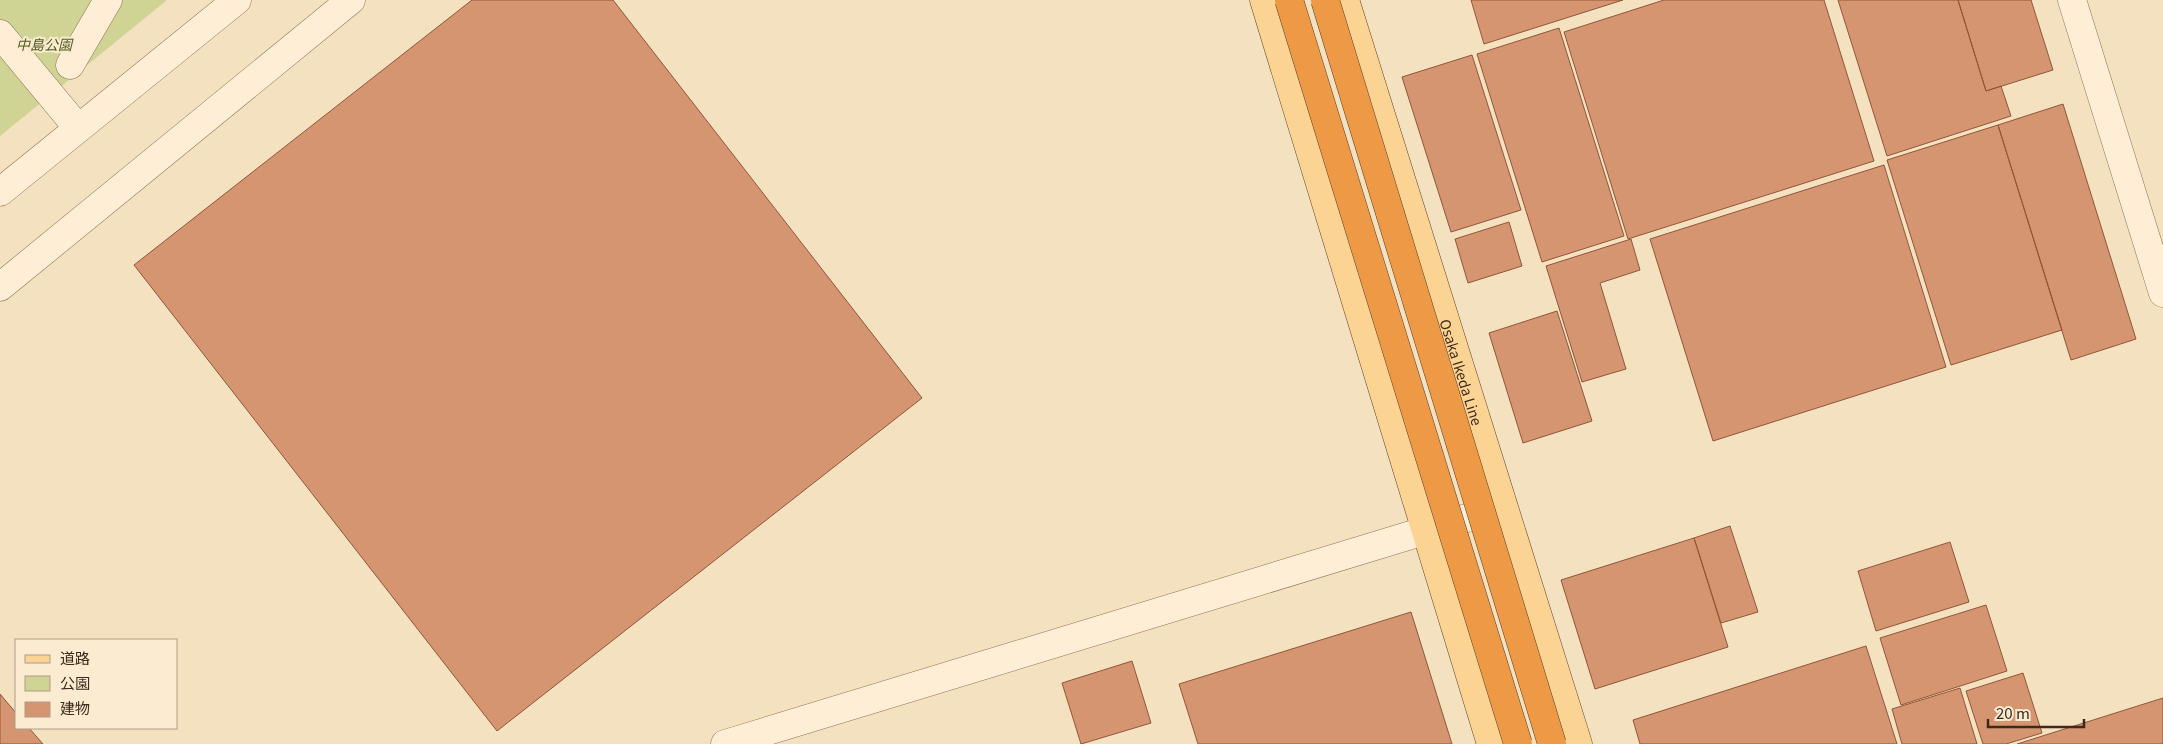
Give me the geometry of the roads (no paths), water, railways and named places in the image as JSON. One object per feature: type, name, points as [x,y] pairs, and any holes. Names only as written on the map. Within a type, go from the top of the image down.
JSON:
[{"type":"highway","points":[[1289,0],[1518,744]]},
{"type":"highway","points":[[1325,0],[1552,744]]},
{"type":"main road","points":[[1263,0],[1491,744]]},
{"type":"main road","name":"Osaka Ikeda Line","points":[[1345,0],[1578,744]]},
{"type":"street","points":[[70,64],[108,0]]},
{"type":"street","points":[[0,192],[237,0]]},
{"type":"street","points":[[0,288],[351,0]]},
{"type":"street","points":[[2072,0],[2163,293]]},
{"type":"street","points":[[0,34],[78,128]]},
{"type":"street","points":[[725,744],[1504,507]]},
{"type":"park label","name":"中島公園","points":[[44,44]]}]
